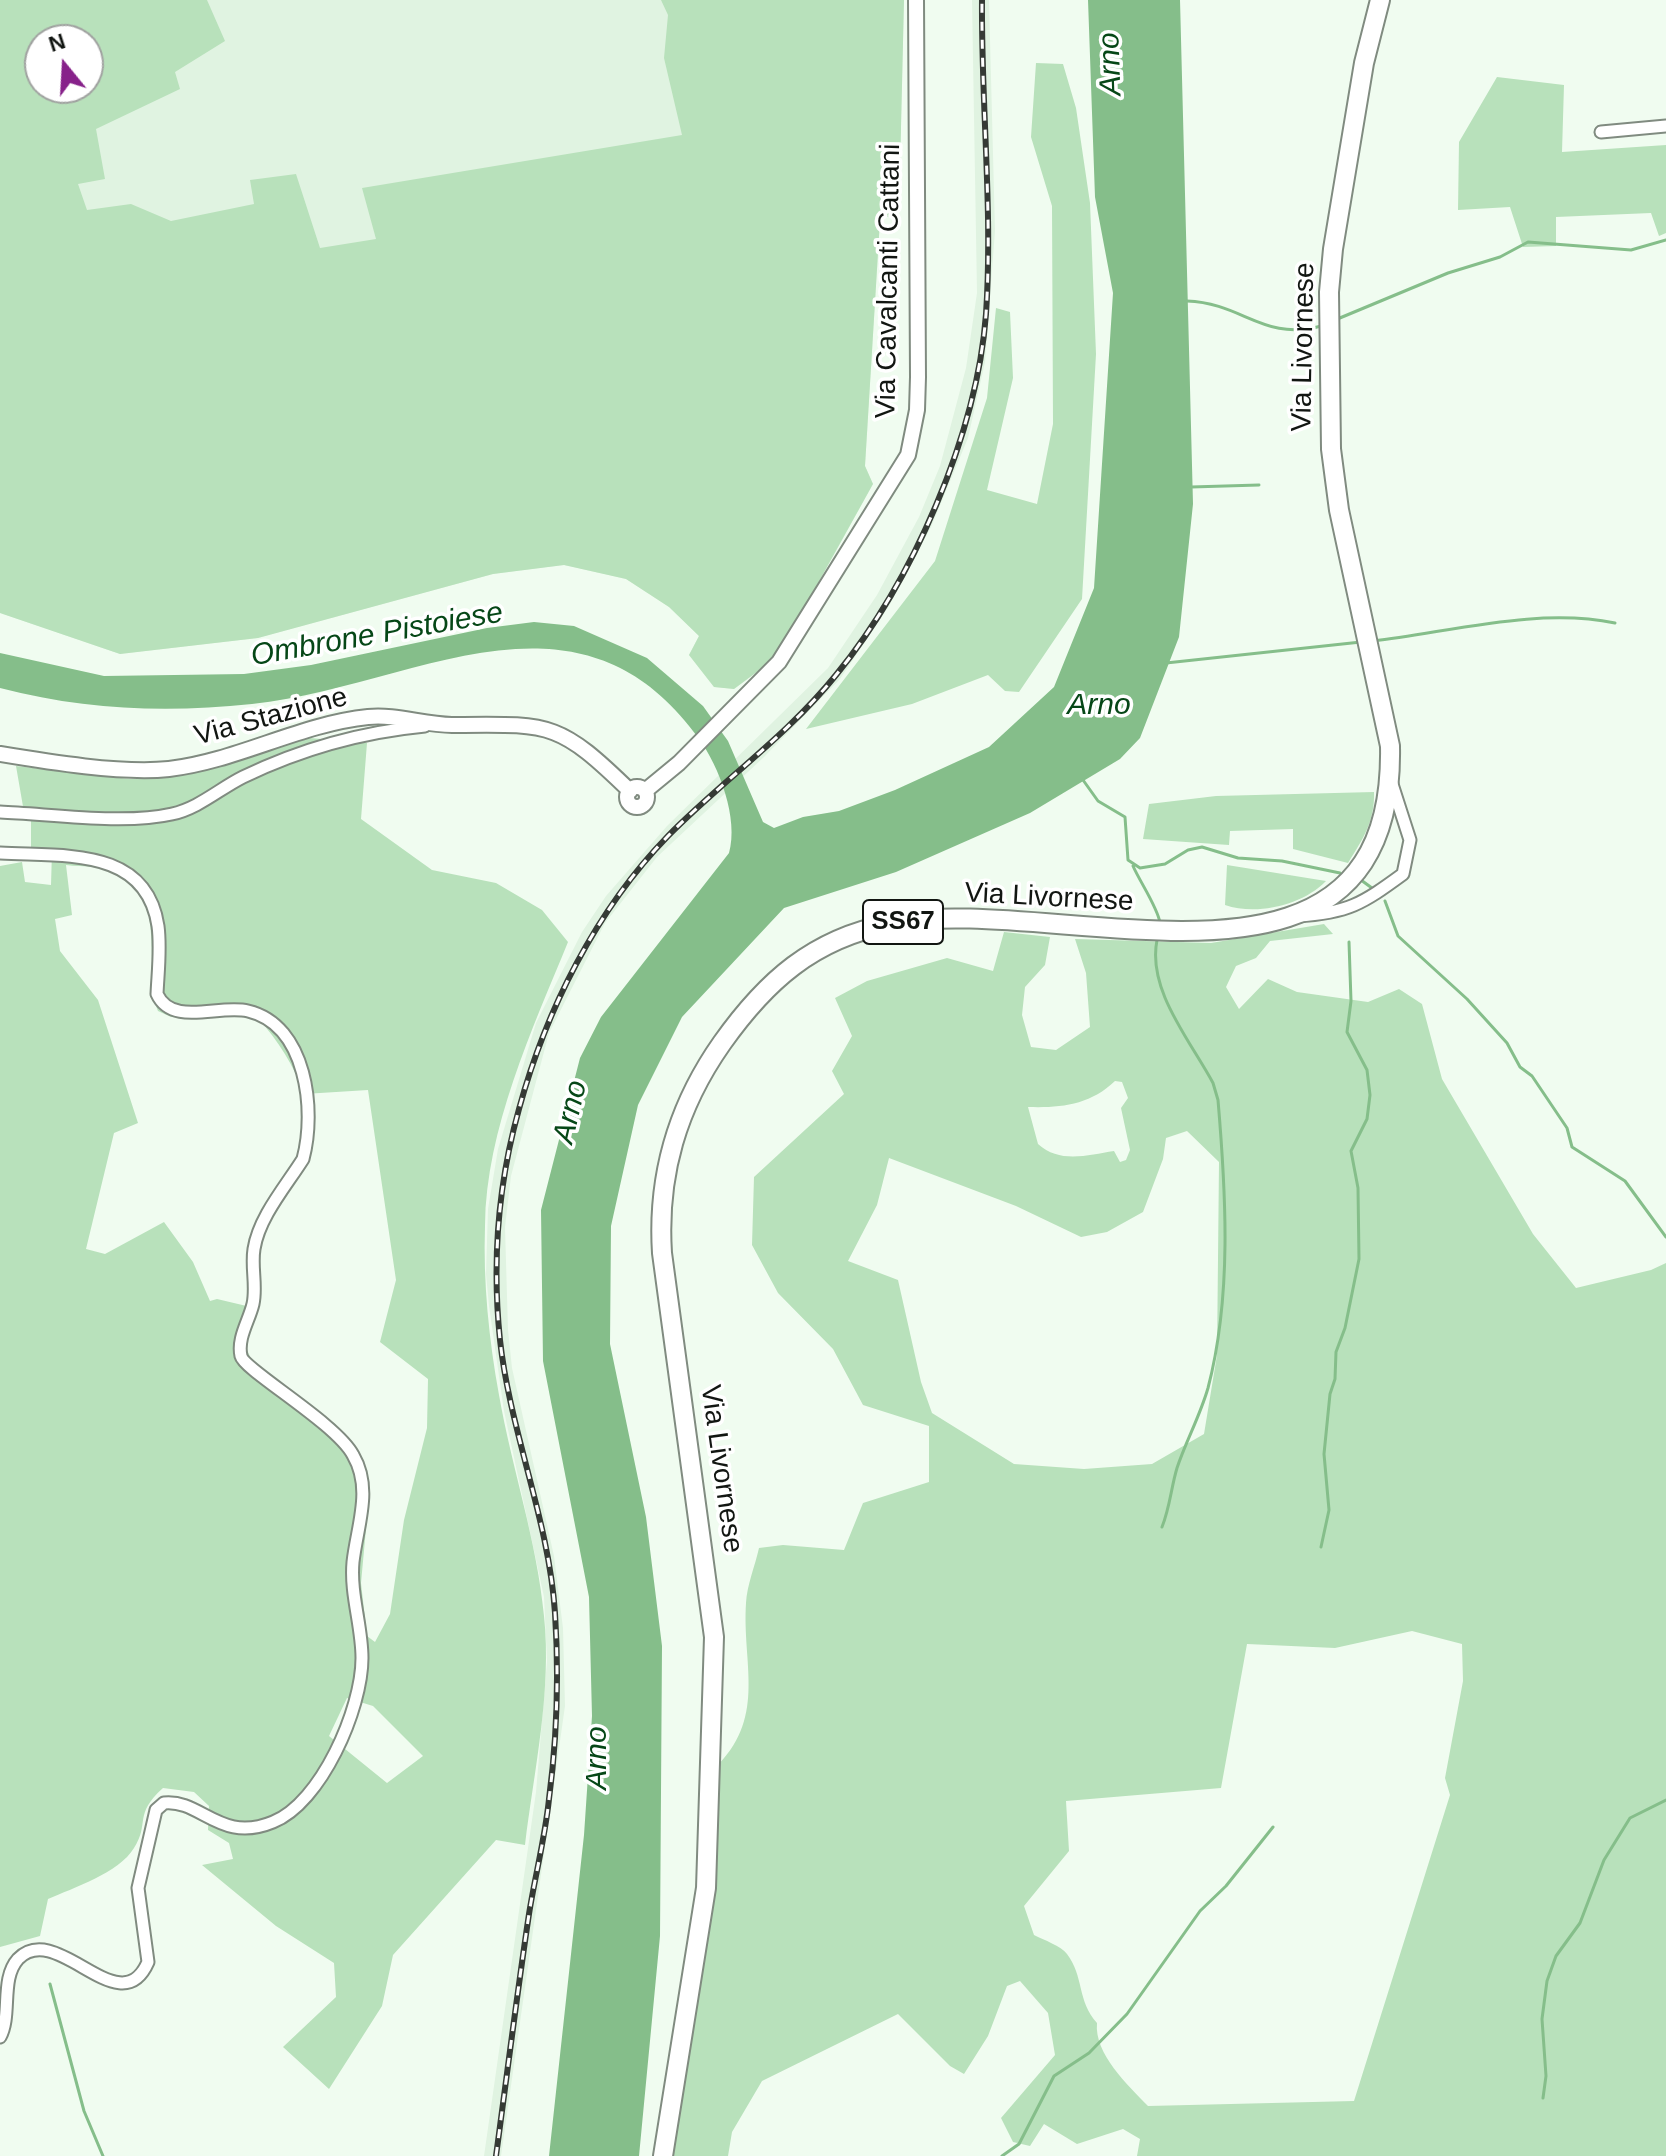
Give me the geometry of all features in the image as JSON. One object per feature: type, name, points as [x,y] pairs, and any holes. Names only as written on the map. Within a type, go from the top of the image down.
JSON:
[{"type":"main road","name":"Via Livornese","points":[[663,2156],[701,1928],[710,1842],[713,1612],[665,1280],[659,1215],[663,1175],[674,1132],[695,1086],[749,1005],[779,974],[817,950],[855,933],[891,923],[975,920],[1198,932],[1233,930],[1292,916],[1339,889],[1360,866],[1385,816],[1391,781],[1390,746],[1339,510],[1331,449],[1329,292],[1333,249],[1364,63],[1380,1]]},
{"type":"street","name":"Via Cavalcanti Cattani","points":[[707,736],[779,662],[908,455],[917,410],[918,377],[916,0]]},
{"type":"street","points":[[1601,132],[1666,126]]},
{"type":"street","name":"Via Stazione","points":[[0,754],[136,770],[166,769],[213,762],[368,717],[438,725],[541,726],[564,734],[584,747],[638,791],[679,763],[707,736]]},
{"type":"street","points":[[0,812],[134,817],[173,814],[195,806],[259,770],[351,736],[438,725]]},
{"type":"street","points":[[1292,916],[1336,913],[1368,900],[1403,874],[1410,840],[1391,781]]},
{"type":"street","points":[[0,853],[104,861],[130,872],[140,880],[155,914],[157,994],[161,1004],[175,1011],[226,1009],[262,1016],[283,1037],[298,1060],[308,1088],[307,1144],[303,1159],[256,1240],[253,1305],[245,1322],[240,1354],[243,1363],[255,1374],[279,1386],[343,1439],[355,1458],[364,1494],[353,1564],[362,1660],[359,1683],[327,1770],[312,1794],[289,1814],[258,1827],[219,1824],[186,1805],[164,1803],[156,1810],[139,1873],[148,1962],[143,1972],[122,1983],[111,1983],[59,1954],[36,1950],[27,1954],[19,1958],[9,1977],[0,2037]]},
{"type":"shaded area","points":[[0,0],[904,0],[899,212],[880,220],[865,466],[873,484],[777,657],[734,689],[714,687],[689,655],[699,636],[669,607],[626,579],[564,565],[493,574],[258,638],[120,654],[0,613]]},
{"type":"shaded area","points":[[0,0],[207,0],[225,41],[175,72],[180,89],[96,129],[105,179],[78,184],[87,210],[131,204],[171,221],[254,204],[250,180],[296,174],[320,248],[376,239],[362,188],[682,135],[664,58],[668,15],[661,0],[904,0],[899,212],[880,220],[865,466],[873,484],[777,657],[734,689],[714,687],[689,655],[699,636],[669,607],[626,579],[564,565],[493,574],[258,638],[120,654],[0,613]]},
{"type":"shaded area","points":[[972,0],[989,0],[995,231],[985,362],[968,438],[931,527],[889,606],[840,679],[764,757],[657,857],[605,923],[549,1033],[511,1176],[505,1227],[508,1330],[512,1368],[554,1556],[563,1628],[565,1706],[501,2156],[484,2156],[536,1792],[547,1661],[544,1597],[504,1411],[489,1306],[486,1274],[488,1209],[498,1149],[536,1023],[582,932],[606,896],[667,826],[828,668],[877,595],[919,517],[940,466],[966,368],[977,293]]},
{"type":"shaded area","points":[[1036,63],[1063,64],[1076,108],[1090,203],[1096,354],[1082,599],[1019,692],[1005,691],[988,675],[912,704],[806,729],[935,561],[987,398],[996,308],[1010,312],[1013,378],[987,490],[1037,504],[1053,424],[1052,206],[1031,137]]},
{"type":"shaded area","points":[[1497,77],[1564,85],[1562,152],[1666,145],[1666,233],[1659,236],[1651,213],[1556,217],[1556,246],[1523,247],[1510,207],[1458,210],[1459,142]]},
{"type":"shaded area","points":[[310,738],[367,743],[361,819],[432,870],[496,883],[542,910],[568,942],[526,1045],[502,1117],[487,1190],[485,1226],[486,1290],[492,1353],[504,1423],[536,1560],[546,1644],[541,1731],[525,1845],[496,1840],[393,1955],[382,2006],[329,2089],[283,2047],[336,1997],[334,1963],[276,1926],[202,1865],[233,1859],[229,1843],[208,1830],[209,1806],[194,1792],[163,1788],[148,1805],[139,1839],[127,1857],[95,1879],[48,1899],[40,1936],[0,1947],[0,866],[22,862],[25,882],[51,885],[52,851],[31,850],[31,821],[25,818],[16,766],[130,779],[187,775]],"holes":[[[66,865],[116,871],[136,883],[149,916],[154,995],[158,1011],[171,1017],[222,1014],[258,1018],[285,1054],[304,1094],[368,1090],[396,1280],[380,1342],[428,1379],[427,1428],[404,1520],[390,1614],[375,1642],[367,1636],[361,1583],[369,1496],[359,1454],[335,1424],[256,1369],[246,1348],[255,1308],[217,1299],[210,1301],[193,1262],[164,1222],[105,1254],[86,1249],[114,1133],[138,1123],[98,1000],[60,951],[55,919],[72,915]],[[347,1698],[373,1706],[423,1756],[387,1783],[329,1736]]]},
{"type":"shaded area","points":[[1374,792],[1370,821],[1348,863],[1293,849],[1293,829],[1230,831],[1229,845],[1143,839],[1149,804],[1216,796]]},
{"type":"shaded area","points":[[1227,865],[1326,881],[1305,896],[1279,906],[1238,908],[1225,905]]},
{"type":"shaded area","points":[[1324,924],[1333,934],[1270,941],[1256,958],[1236,966],[1226,987],[1239,1009],[1268,979],[1297,992],[1368,1002],[1399,989],[1422,1004],[1442,1079],[1533,1234],[1576,1288],[1651,1270],[1666,1263],[1666,2156],[1137,2156],[1140,2139],[1123,2129],[1077,2144],[1044,2124],[1030,2146],[1013,2142],[1001,2118],[1055,2055],[1048,2013],[1020,1981],[1007,1986],[988,2036],[964,2074],[950,2066],[898,2014],[762,2081],[732,2132],[728,2156],[670,2156],[719,1764],[733,1745],[747,1707],[746,1603],[759,1548],[783,1545],[844,1550],[863,1503],[929,1482],[929,1426],[863,1405],[833,1349],[778,1293],[752,1245],[754,1177],[844,1094],[832,1071],[852,1036],[835,998],[867,981],[947,958],[993,971],[1004,932],[1050,937],[1045,965],[1025,987],[1022,1015],[1031,1047],[1056,1050],[1090,1027],[1086,973],[1075,939],[1211,943]],"holes":[[[1115,1081],[1122,1082],[1128,1098],[1121,1108],[1130,1150],[1126,1160],[1120,1162],[1114,1151],[1065,1156],[1038,1144],[1028,1107],[1052,1107],[1085,1100]],[[1187,1131],[1219,1162],[1217,1355],[1204,1434],[1152,1464],[1084,1469],[1014,1464],[932,1413],[921,1382],[898,1280],[848,1261],[877,1205],[889,1158],[1016,1206],[1081,1237],[1107,1232],[1143,1212],[1163,1159],[1166,1138]],[[1412,1631],[1462,1644],[1463,1681],[1445,1778],[1450,1795],[1354,2101],[1148,2106],[1122,2079],[1101,2046],[1097,2023],[1086,2006],[1072,1962],[1061,1948],[1034,1935],[1024,1906],[1069,1851],[1066,1801],[1221,1788],[1247,1644],[1335,1648]]]},
{"type":"water","name":"Arno","points":[[1088,0],[1180,0],[1193,504],[1179,637],[1140,738],[1120,759],[1030,813],[896,872],[784,908],[682,1017],[638,1105],[611,1226],[610,1344],[646,1517],[662,1646],[660,1936],[639,2156],[549,2156],[584,1835],[592,1716],[589,1597],[543,1361],[541,1210],[580,1058],[601,1017],[729,853],[731,825],[720,778],[699,739],[651,688],[600,660],[546,649],[489,652],[431,663],[312,694],[252,704],[157,709],[63,701],[0,688],[0,653],[104,676],[244,674],[311,665],[487,628],[534,622],[574,626],[647,658],[703,706],[728,741],[763,822],[774,828],[803,817],[839,811],[895,790],[989,747],[1054,687],[1094,588],[1113,293],[1095,197]]},
{"type":"waterway","points":[[1335,320],[1448,273],[1500,257],[1528,242],[1631,250],[1666,240]]},
{"type":"waterway","points":[[1187,301],[1224,308],[1268,326],[1284,329],[1321,326]]},
{"type":"waterway","points":[[1191,487],[1259,485]]},
{"type":"waterway","points":[[1373,641],[1525,619],[1586,619],[1615,623]]},
{"type":"waterway","points":[[1166,663],[1361,642]]},
{"type":"waterway","points":[[1083,780],[1098,801],[1125,817],[1128,860],[1140,868],[1165,864],[1188,850],[1202,847],[1238,858],[1282,861],[1340,873]]},
{"type":"waterway","points":[[1133,866],[1160,923]]},
{"type":"waterway","points":[[1361,880],[1376,891]]},
{"type":"waterway","points":[[1385,901],[1398,936],[1467,999],[1507,1043],[1520,1067],[1532,1076],[1567,1128],[1572,1147],[1625,1181],[1666,1237]]},
{"type":"waterway","points":[[1157,940],[1158,977],[1164,996],[1213,1083],[1218,1100],[1225,1245],[1216,1353],[1201,1409],[1177,1468],[1162,1527]]},
{"type":"waterway","points":[[1321,1547],[1329,1510],[1324,1454],[1330,1394],[1335,1379],[1336,1352],[1345,1328],[1359,1259],[1358,1188],[1351,1151],[1367,1119],[1370,1095],[1367,1070],[1347,1032],[1351,1001],[1349,942]]},
{"type":"waterway","points":[[1543,2098],[1546,2076],[1542,2019],[1547,1981],[1556,1956],[1580,1923],[1604,1860],[1630,1818],[1666,1800]]},
{"type":"waterway","points":[[1002,2156],[1019,2144],[1054,2076],[1089,2053],[1127,2014],[1200,1911],[1226,1886],[1273,1827]]},
{"type":"waterway","points":[[50,1984],[84,2111],[103,2156]]},
{"type":"railway","points":[[496,2156],[529,1914],[547,1814],[557,1683],[551,1578],[538,1510],[512,1408],[500,1340],[497,1253],[502,1195],[512,1137],[530,1072],[559,999],[596,929],[618,896],[668,836],[797,718],[836,675],[890,596],[936,505],[955,457],[969,408],[986,314],[988,196],[982,0]]},
{"type":"water label","name":"Ombrone Pistoiese","points":[[377,635]]}]
